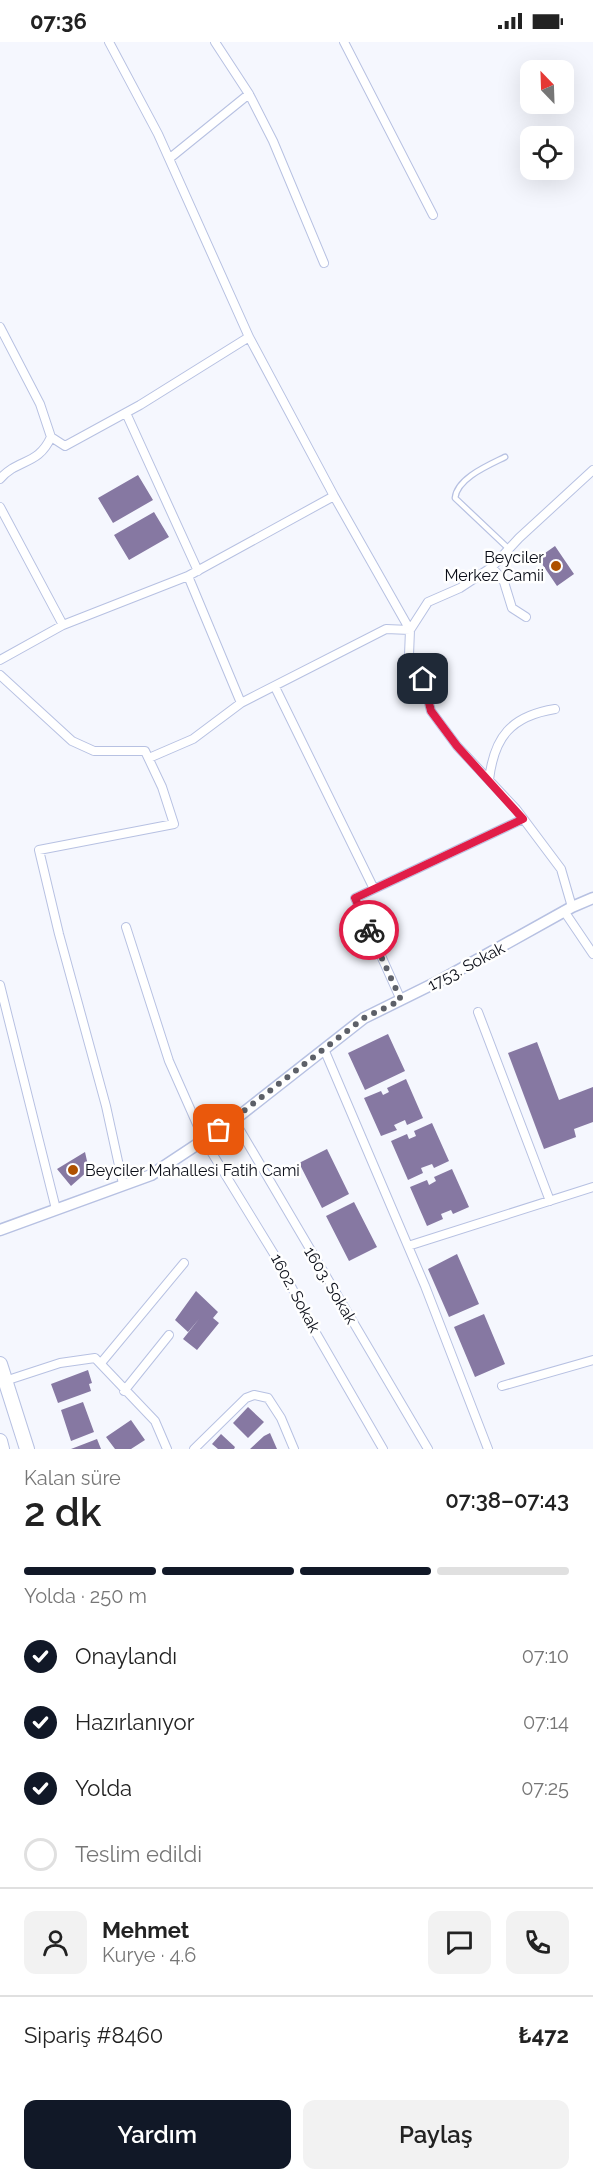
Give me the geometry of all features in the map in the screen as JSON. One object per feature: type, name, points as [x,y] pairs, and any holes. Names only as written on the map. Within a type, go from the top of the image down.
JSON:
[{"type":"main road","points":[[0,1364],[27,1449]]},
{"type":"main road","points":[[0,1441],[2,1449]]},
{"type":"street","points":[[109,42],[170,158],[249,337],[334,496],[410,630]]},
{"type":"street","points":[[215,42],[249,94],[273,141],[324,263]]},
{"type":"street","points":[[344,42],[379,107],[411,178],[433,215]]},
{"type":"street","points":[[170,158],[249,94]]},
{"type":"street","points":[[0,327],[40,404],[51,438],[65,446],[126,413],[249,337]]},
{"type":"street","points":[[126,413],[198,571]]},
{"type":"street","points":[[0,479],[6,472],[44,453],[51,438]]},
{"type":"street","points":[[593,470],[492,567],[460,588],[428,602],[410,630],[409,655],[423,679],[431,711],[457,746],[523,819],[561,869],[568,909],[593,954]]},
{"type":"street","points":[[0,660],[63,625],[188,576],[334,496]]},
{"type":"street","points":[[0,507],[63,625]]},
{"type":"street","points":[[492,567],[504,582],[512,608],[526,617]]},
{"type":"street","points":[[188,576],[241,703]]},
{"type":"street","points":[[149,758],[193,739],[241,703],[386,629],[410,630]]},
{"type":"street","points":[[0,675],[72,741],[94,751],[145,751],[174,824],[39,850],[59,934],[106,1106],[123,1184]]},
{"type":"street","points":[[275,687],[374,889]]},
{"type":"street","points":[[489,780],[492,758],[501,735],[537,712],[555,709]]},
{"type":"street","points":[[401,1000],[355,898],[523,819]]},
{"type":"street","name":"1753. Sokak","points":[[0,1230],[151,1175],[234,1120],[364,1018],[568,909],[593,898]]},
{"type":"street","name":"1602. Sokak","points":[[126,927],[169,1061],[204,1140],[278,1259],[309,1321],[383,1449]]},
{"type":"street","points":[[0,985],[56,1209]]},
{"type":"street","points":[[478,1012],[550,1201]]},
{"type":"street","points":[[324,1049],[408,1246],[488,1449]]},
{"type":"street","name":"1603. Sokak","points":[[234,1120],[428,1449]]},
{"type":"street","points":[[408,1246],[593,1187]]},
{"type":"street","points":[[101,1364],[184,1263]]},
{"type":"street","points":[[124,1391],[169,1335]]},
{"type":"street","points":[[5,1382],[60,1363],[95,1358],[155,1421],[167,1449]]},
{"type":"street","points":[[502,1386],[593,1360]]},
{"type":"street","points":[[194,1449],[246,1398],[254,1395],[268,1398],[281,1418],[294,1449]]},
{"type":"lane","points":[[505,457],[465,482],[456,492],[455,498],[509,549]]},
{"type":"building","points":[[138,475],[153,500],[113,523],[98,498]]},
{"type":"building","points":[[154,512],[169,537],[129,560],[114,535]]},
{"type":"building","name":"Beyciler Merkez Camii","points":[[555,546],[574,574],[557,586],[538,558]]},
{"type":"building","points":[[388,1034],[405,1071],[365,1090],[348,1053]]},
{"type":"building","points":[[537,1042],[559,1100],[593,1087],[593,1122],[574,1129],[576,1137],[544,1149],[508,1053]]},
{"type":"building","points":[[406,1079],[423,1118],[407,1125],[405,1120],[394,1125],[397,1130],[381,1136],[364,1098],[381,1091],[383,1095],[389,1092],[387,1088]]},
{"type":"building","points":[[432,1123],[449,1161],[434,1168],[432,1164],[421,1168],[423,1173],[408,1180],[391,1141],[407,1134],[409,1139],[416,1136],[414,1131]]},
{"type":"building","points":[[327,1149],[349,1194],[322,1208],[299,1163]]},
{"type":"building","name":"Beyciler Mahallesi Fatih Cami","points":[[85,1152],[89,1170],[71,1186],[57,1169]]},
{"type":"building","points":[[452,1169],[469,1207],[453,1214],[451,1210],[441,1214],[443,1219],[427,1226],[410,1187],[427,1180],[429,1185],[436,1181],[434,1177]]},
{"type":"building","points":[[354,1202],[377,1247],[349,1261],[326,1216]]},
{"type":"building","points":[[457,1254],[479,1304],[449,1317],[428,1269]]},
{"type":"building","points":[[196,1291],[218,1312],[213,1318],[219,1323],[197,1350],[183,1339],[199,1319],[188,1332],[175,1320]]},
{"type":"building","points":[[484,1314],[505,1364],[475,1377],[454,1327]]},
{"type":"building","points":[[88,1370],[92,1383],[89,1384],[91,1391],[58,1403],[51,1384]]},
{"type":"building","points":[[83,1402],[94,1432],[71,1441],[61,1410]]},
{"type":"building","points":[[248,1407],[264,1422],[248,1438],[233,1423]]},
{"type":"building","points":[[131,1420],[145,1440],[131,1449],[115,1449],[106,1437]]},
{"type":"building","points":[[270,1433],[277,1449],[250,1449],[264,1436]]},
{"type":"building","points":[[221,1434],[235,1447],[234,1449],[218,1449],[212,1444]]},
{"type":"building","points":[[97,1439],[101,1449],[71,1449]]},
{"type":"way so far","points":[[219,1130],[364,1018],[401,1000],[369,930]]},
{"type":"place","name":"Beyciler Merkez Camii","points":[[556,566]]},
{"type":"place","name":"Beyciler Mahallesi Fatih Cami","points":[[73,1170]]},
{"type":"route","points":[[369,930],[355,898],[523,819],[492,782],[457,746],[431,711],[423,679]]}]
